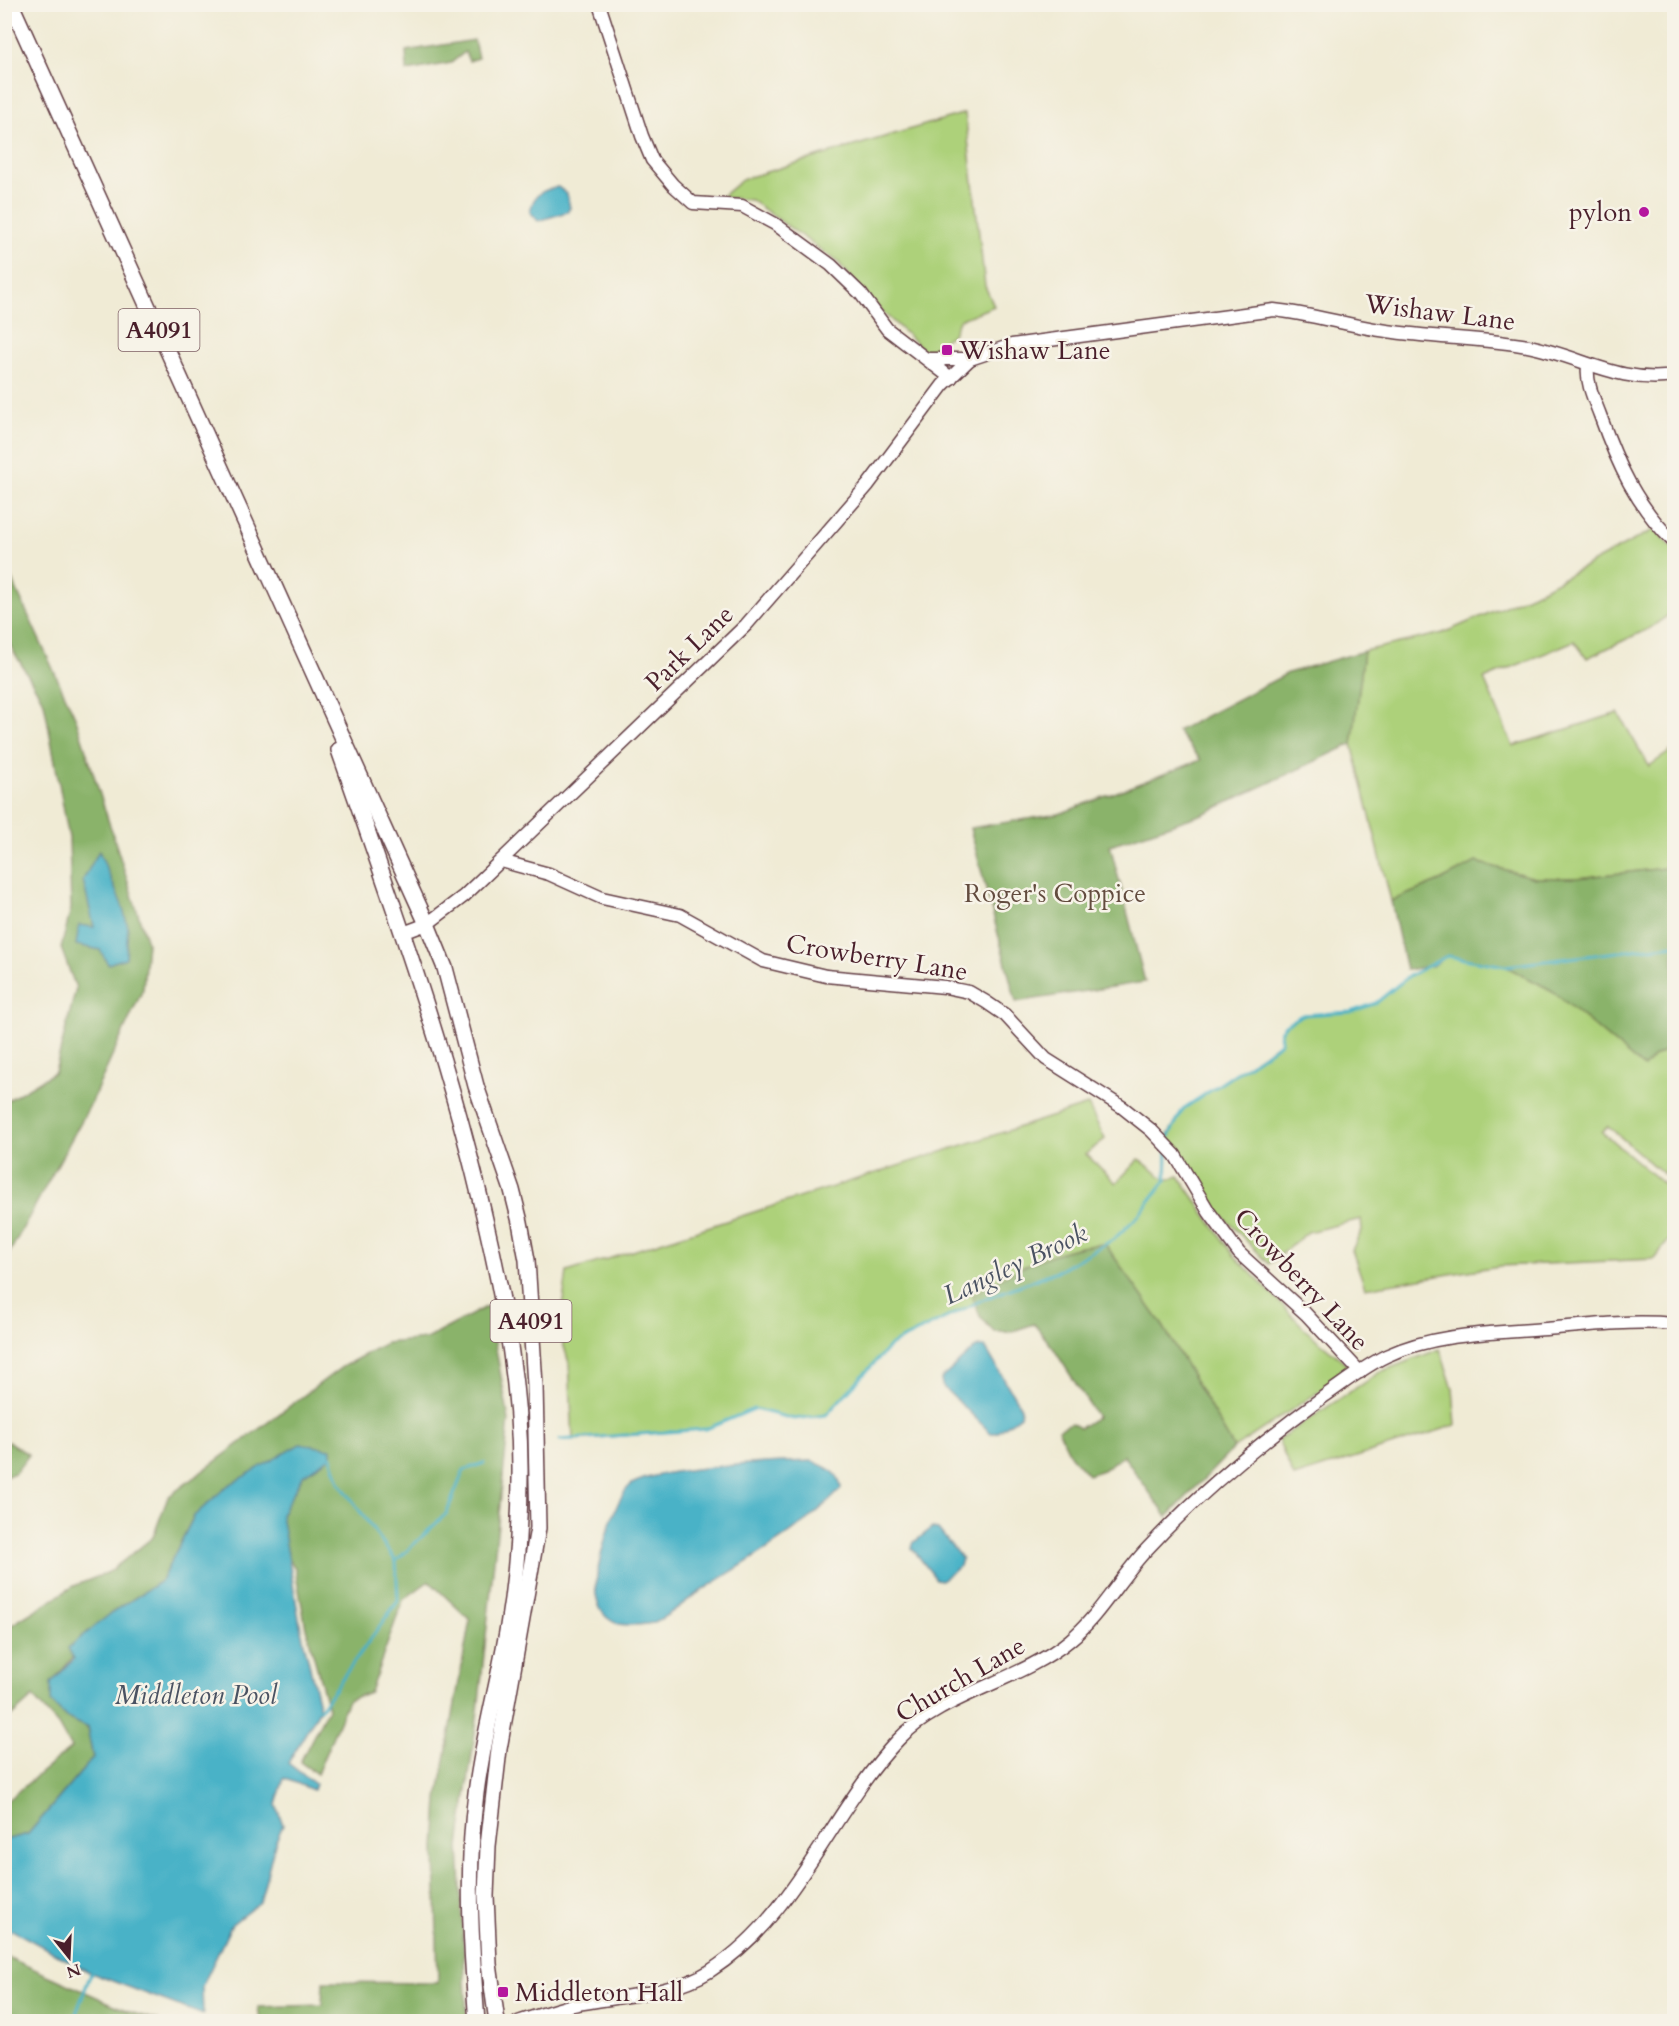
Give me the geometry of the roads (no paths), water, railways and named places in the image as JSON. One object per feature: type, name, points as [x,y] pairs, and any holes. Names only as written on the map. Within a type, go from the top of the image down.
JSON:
[{"type":"main road","name":"A4091","points":[[10,4],[427,924],[445,968],[476,1086],[512,1190],[520,1222],[527,1260],[535,1374],[538,1528],[499,1749],[488,1846],[486,1896],[489,1964],[497,2022]]},
{"type":"main road","name":"A4091","points":[[306,657],[403,933],[446,1066],[480,1195],[504,1313],[517,1420],[520,1484],[514,1579],[508,1629],[486,1729],[471,1847],[469,1900],[477,2022]]},
{"type":"street","points":[[599,4],[642,136],[652,160],[673,185],[693,203],[742,206],[775,224],[831,265],[861,294],[886,329],[908,347],[929,359],[951,378]]},
{"type":"street","name":"Wishaw Lane","points":[[929,359],[970,358],[1012,345],[1274,310],[1300,313],[1382,331],[1531,347],[1588,366],[1632,377],[1674,376]]},
{"type":"street","name":"Park Lane","points":[[403,933],[427,924],[464,896],[585,777],[746,625],[868,485],[951,378],[970,358]]},
{"type":"street","points":[[1588,366],[1588,383],[1614,455],[1634,493],[1674,543]]},
{"type":"street","name":"Crowberry Lane","points":[[501,861],[549,874],[602,898],[680,915],[763,961],[826,976],[945,987],[969,992],[986,1002],[1005,1015],[1046,1059],[1122,1107],[1151,1130],[1175,1155],[1209,1212],[1239,1253],[1306,1314],[1360,1372]]},
{"type":"street","name":"Church Lane","points":[[518,2022],[570,2006],[689,1981],[698,1978],[730,1957],[806,1873],[880,1760],[902,1736],[942,1709],[1035,1663],[1068,1641],[1093,1618],[1146,1550],[1213,1483],[1257,1445],[1360,1372],[1396,1352],[1438,1340],[1480,1333],[1618,1324],[1674,1324]]},
{"type":"water","points":[[558,187],[567,194],[570,208],[567,212],[538,221],[530,212],[533,201],[542,192]]},
{"type":"water","points":[[99,851],[122,905],[128,927],[126,958],[108,964],[100,950],[76,945],[79,925],[94,927],[83,880]]},
{"type":"water","points":[[976,1347],[985,1347],[1021,1408],[1020,1416],[997,1433],[991,1433],[942,1386],[941,1379]]},
{"type":"water","name":"Middleton Pool","points":[[300,1444],[331,1449],[331,1457],[303,1475],[281,1515],[301,1630],[320,1709],[288,1763],[315,1784],[313,1790],[284,1778],[276,1805],[283,1825],[275,1843],[260,1902],[232,1924],[202,1987],[203,2015],[91,1973],[10,1929],[5,1918],[5,1840],[28,1834],[93,1758],[87,1727],[67,1718],[51,1702],[51,1683],[74,1659],[68,1648],[110,1614],[161,1581],[194,1516],[227,1486]]},
{"type":"water","points":[[812,1461],[835,1474],[841,1489],[809,1519],[791,1532],[658,1621],[644,1624],[619,1624],[611,1621],[602,1612],[596,1595],[601,1553],[618,1503],[632,1484],[667,1473],[746,1464]]},
{"type":"water","points":[[932,1528],[938,1529],[962,1559],[960,1566],[941,1580],[936,1579],[912,1548],[913,1543]]},
{"type":"waterway","name":"Langley Brook","points":[[1167,1140],[1183,1109],[1274,1048],[1281,1042],[1280,1032],[1285,1025],[1302,1015],[1351,1012],[1376,1003],[1409,976],[1447,956],[1505,966],[1674,945]]},
{"type":"waterway","name":"Langley Brook","points":[[560,1440],[706,1429],[754,1409],[794,1419],[826,1415],[891,1345],[984,1299],[1060,1270],[1114,1239],[1138,1216],[1166,1180],[1167,1152]]},
{"type":"waterway","name":"Langley Brook","points":[[331,1457],[339,1482],[396,1561],[446,1514],[464,1470],[484,1463]]},
{"type":"waterway","points":[[320,1709],[398,1601],[396,1561]]},
{"type":"waterway","points":[[4,1936],[10,1929]]},
{"type":"waterway","name":"Langley Brook","points":[[73,2022],[91,1973]]},
{"type":"place","name":"pylon","points":[[1644,212]]},
{"type":"place","name":"Wishaw Lane","points":[[947,350]]},
{"type":"place","name":"Middleton Hall","points":[[503,1992]]},
{"type":"park label","name":"Roger's Coppice","points":[[1055,893]]}]
